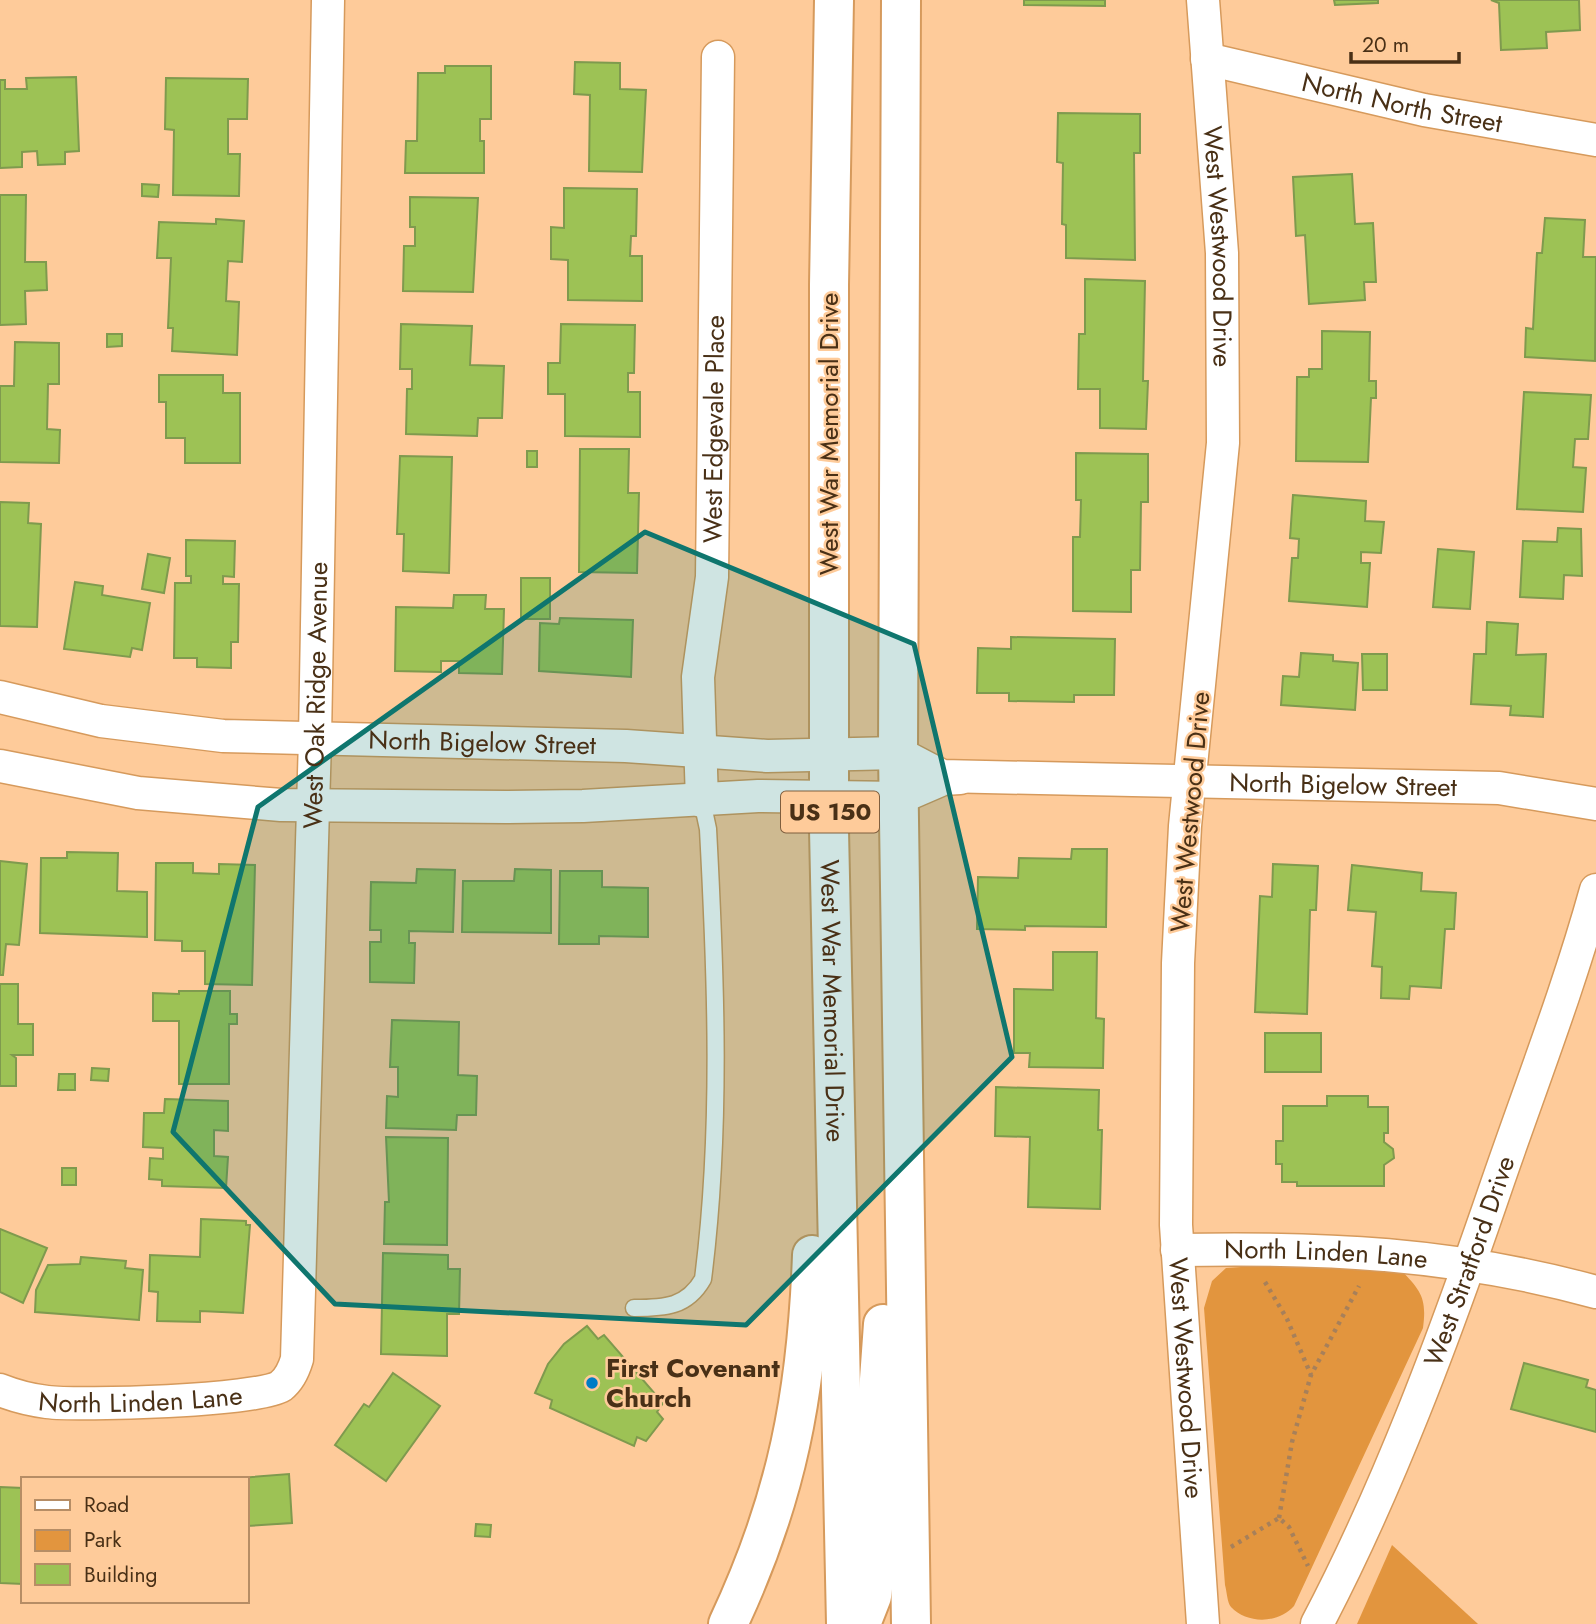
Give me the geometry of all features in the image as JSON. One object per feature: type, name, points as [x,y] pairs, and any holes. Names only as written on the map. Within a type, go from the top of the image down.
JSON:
[{"type":"highway","name":"West War Memorial Drive","points":[[834,0],[829,285],[829,754],[846,1624]]},
{"type":"highway","name":"US 150","points":[[901,0],[898,753],[913,1624]]},
{"type":"highway","points":[[728,1624],[755,1565],[776,1505],[801,1399],[810,1300],[830,889]]},
{"type":"highway","points":[[861,1624],[872,1596],[875,1573],[878,1393],[889,1240],[901,971]]},
{"type":"street","name":"West Oak Ridge Avenue","points":[[281,1385],[291,1375],[298,1349],[315,739],[328,0]]},
{"type":"street","name":"West Westwood Drive","points":[[1203,0],[1222,253],[1223,443],[1188,783],[1178,963],[1177,1250],[1206,1622]]},
{"type":"street","name":"West Edgevale Place","points":[[702,801],[698,677],[712,577],[718,57]]},
{"type":"street","name":"North North Street","points":[[1208,59],[1423,110],[1596,140]]},
{"type":"street","name":"North Bigelow Street","points":[[0,697],[39,708],[146,728],[223,736],[507,741],[767,756],[898,753],[942,776],[1499,788],[1596,804]]},
{"type":"street","name":"North Bigelow Street","points":[[0,766],[138,793],[219,802],[545,807],[702,801],[758,796],[899,798],[943,779],[964,777]]},
{"type":"street","name":"West Stratford Drive","points":[[1317,1624],[1422,1389],[1470,1263],[1549,1037],[1596,890]]},
{"type":"street","name":"North Linden Lane","points":[[1177,1250],[1322,1249],[1470,1263],[1596,1292]]},
{"type":"street","name":"North Linden Lane","points":[[0,1390],[39,1401],[80,1403],[248,1396],[281,1385]]},
{"type":"lane","points":[[634,1308],[680,1304],[695,1293],[703,1279],[716,1137],[716,1054],[708,829],[702,801]]},
{"type":"path","points":[[1262,1277],[1287,1319],[1311,1376]]},
{"type":"path","points":[[1223,1554],[1279,1518],[1292,1442],[1311,1376],[1362,1281]]},
{"type":"path","points":[[1279,1518],[1289,1527],[1310,1570]]},
{"type":"highlighted area","points":[[645,532],[914,644],[1012,1057],[746,1325],[335,1304],[173,1132],[258,807]]},
{"type":"green space","points":[[1256,1266],[1401,1270],[1418,1290],[1424,1309],[1423,1328],[1294,1606],[1280,1616],[1262,1620],[1245,1617],[1231,1607],[1225,1585],[1204,1308],[1212,1281],[1226,1268]]},
{"type":"green space","points":[[1392,1545],[1478,1624],[1357,1624]]},
{"type":"building","points":[[1024,0],[1105,0],[1105,6],[1024,5]]},
{"type":"building","points":[[1334,0],[1378,0],[1378,3],[1335,5]]},
{"type":"building","points":[[1491,0],[1579,0],[1580,30],[1546,32],[1547,48],[1501,50],[1499,3]]},
{"type":"building","points":[[575,62],[620,63],[620,89],[646,90],[642,172],[589,171],[590,95],[574,94]]},
{"type":"building","points":[[445,66],[491,66],[491,119],[480,119],[480,141],[484,141],[484,173],[405,173],[406,141],[417,141],[418,73],[445,73]]},
{"type":"building","points":[[76,77],[79,151],[65,152],[65,164],[38,165],[37,151],[22,152],[22,167],[0,168],[0,80],[5,80],[5,89],[27,89],[26,78]]},
{"type":"building","points":[[166,78],[248,79],[247,119],[228,119],[228,154],[240,154],[239,196],[173,195],[174,130],[165,129]]},
{"type":"building","points":[[1058,113],[1140,114],[1140,153],[1134,153],[1135,260],[1066,258],[1066,225],[1062,224],[1063,163],[1057,162]]},
{"type":"building","points":[[1352,174],[1355,224],[1373,223],[1376,282],[1364,282],[1365,300],[1309,304],[1305,235],[1296,236],[1293,177]]},
{"type":"building","points":[[142,184],[159,185],[158,197],[142,196]]},
{"type":"building","points":[[564,188],[637,189],[636,236],[631,236],[630,256],[642,256],[642,301],[568,300],[568,260],[551,259],[551,227],[564,228]]},
{"type":"building","points":[[0,195],[26,195],[25,262],[46,262],[47,290],[25,291],[26,324],[0,325]]},
{"type":"building","points":[[410,197],[478,198],[473,292],[403,291],[404,246],[415,246],[415,227],[410,227]]},
{"type":"building","points":[[1545,218],[1585,220],[1583,257],[1596,257],[1595,361],[1525,357],[1526,328],[1533,329],[1537,253],[1542,253]]},
{"type":"building","points":[[216,219],[244,221],[242,262],[228,261],[226,301],[239,302],[237,355],[172,351],[173,328],[168,328],[171,258],[157,258],[159,222],[216,224]]},
{"type":"building","points":[[1085,279],[1145,281],[1143,381],[1148,381],[1146,429],[1100,428],[1100,389],[1078,389],[1079,334],[1085,334]]},
{"type":"building","points":[[401,324],[472,326],[470,365],[504,366],[502,418],[478,418],[477,436],[406,434],[407,389],[412,389],[412,369],[400,369]]},
{"type":"building","points":[[561,324],[635,325],[634,373],[628,373],[628,392],[640,392],[640,437],[565,436],[565,394],[548,394],[548,363],[560,363]]},
{"type":"building","points":[[1322,331],[1370,332],[1369,381],[1376,381],[1376,398],[1371,398],[1368,462],[1296,461],[1297,377],[1309,377],[1309,369],[1322,369]]},
{"type":"building","points":[[107,334],[122,334],[122,346],[107,347]]},
{"type":"building","points":[[15,342],[59,343],[59,384],[48,384],[47,429],[60,430],[59,463],[0,462],[0,386],[14,386]]},
{"type":"building","points":[[159,375],[223,375],[223,393],[240,393],[240,463],[185,463],[185,438],[166,438],[166,402],[159,402]]},
{"type":"building","points":[[1524,392],[1591,395],[1588,439],[1575,439],[1573,467],[1586,468],[1583,512],[1517,509]]},
{"type":"building","points":[[580,449],[629,449],[628,493],[639,493],[637,573],[579,572]]},
{"type":"building","points":[[527,451],[537,451],[537,467],[527,467]]},
{"type":"building","points":[[1076,453],[1148,454],[1148,502],[1141,502],[1140,570],[1131,570],[1131,612],[1073,611],[1073,537],[1080,537],[1081,500],[1076,500]]},
{"type":"building","points":[[400,456],[452,457],[449,573],[403,571],[404,534],[397,534]]},
{"type":"building","points":[[1293,495],[1366,501],[1365,521],[1384,522],[1381,553],[1361,552],[1361,563],[1370,563],[1367,607],[1289,601],[1292,558],[1298,558],[1299,539],[1290,538]]},
{"type":"building","points":[[0,502],[29,503],[28,523],[41,524],[37,627],[0,626]]},
{"type":"building","points":[[1558,528],[1581,529],[1582,576],[1564,575],[1563,599],[1520,597],[1523,541],[1557,542]]},
{"type":"building","points":[[186,540],[235,541],[234,577],[223,576],[223,584],[239,584],[238,642],[231,642],[231,668],[197,667],[197,658],[174,658],[175,583],[191,583],[191,576],[186,576]]},
{"type":"building","points":[[1438,549],[1474,552],[1470,609],[1433,607]]},
{"type":"building","points":[[148,554],[170,558],[164,593],[142,589]]},
{"type":"building","points":[[521,578],[550,578],[550,619],[521,619]]},
{"type":"building","points":[[75,582],[103,586],[102,595],[150,603],[142,650],[132,648],[130,657],[64,649]]},
{"type":"building","points":[[454,595],[486,595],[485,609],[504,609],[502,674],[459,673],[459,661],[441,661],[441,672],[395,671],[396,607],[453,608]]},
{"type":"building","points":[[560,618],[633,620],[631,677],[539,671],[540,623],[559,624]]},
{"type":"building","points":[[1487,622],[1518,624],[1516,655],[1546,654],[1543,717],[1510,715],[1511,706],[1471,704],[1474,654],[1486,654]]},
{"type":"building","points":[[1011,637],[1115,639],[1114,695],[1074,695],[1074,702],[1009,701],[1009,693],[977,693],[978,648],[1011,649]]},
{"type":"building","points":[[1301,653],[1333,655],[1333,661],[1358,663],[1355,710],[1281,705],[1283,676],[1299,677]]},
{"type":"building","points":[[1362,654],[1387,654],[1387,690],[1363,690]]},
{"type":"building","points":[[1072,849],[1107,849],[1106,927],[1025,926],[1025,930],[977,929],[978,877],[1018,878],[1019,858],[1071,859]]},
{"type":"building","points":[[67,852],[118,853],[117,891],[147,892],[147,937],[40,933],[41,858],[67,858]]},
{"type":"building","points":[[0,861],[27,864],[19,945],[6,944],[3,975],[0,975]]},
{"type":"building","points":[[156,863],[193,863],[193,873],[219,874],[219,864],[255,865],[252,985],[205,984],[205,951],[182,951],[182,941],[155,940]]},
{"type":"building","points":[[1273,864],[1318,866],[1316,910],[1310,910],[1307,1014],[1255,1012],[1260,896],[1272,897]]},
{"type":"building","points":[[1352,865],[1422,873],[1421,891],[1456,893],[1454,929],[1445,929],[1441,988],[1410,986],[1409,999],[1381,998],[1382,967],[1372,966],[1376,912],[1348,910]]},
{"type":"building","points":[[417,869],[455,870],[453,932],[409,931],[409,943],[415,943],[414,983],[370,982],[370,942],[381,942],[381,930],[370,930],[371,882],[416,883]]},
{"type":"building","points":[[515,869],[551,870],[551,933],[462,932],[463,881],[514,881]]},
{"type":"building","points":[[560,871],[602,871],[602,887],[648,888],[648,937],[599,936],[599,944],[559,944]]},
{"type":"building","points":[[1053,952],[1097,952],[1096,1018],[1104,1019],[1103,1068],[1029,1067],[1030,1053],[1014,1053],[1014,989],[1053,990]]},
{"type":"building","points":[[0,984],[18,984],[18,1024],[33,1024],[33,1055],[12,1055],[16,1058],[16,1086],[0,1086]]},
{"type":"building","points":[[179,991],[230,991],[230,1014],[237,1014],[237,1024],[229,1024],[229,1084],[179,1084],[179,1021],[153,1021],[153,993],[179,994]]},
{"type":"building","points":[[392,1020],[459,1022],[458,1075],[477,1076],[476,1115],[457,1115],[456,1130],[386,1128],[387,1096],[398,1097],[398,1067],[390,1067]]},
{"type":"building","points":[[1265,1033],[1321,1033],[1321,1072],[1265,1072]]},
{"type":"building","points":[[92,1068],[109,1069],[108,1081],[91,1080]]},
{"type":"building","points":[[59,1074],[75,1074],[75,1090],[58,1090]]},
{"type":"building","points":[[996,1087],[1099,1090],[1098,1130],[1102,1130],[1100,1209],[1028,1207],[1030,1137],[995,1136]]},
{"type":"building","points":[[1327,1096],[1368,1096],[1368,1107],[1388,1107],[1388,1133],[1384,1133],[1384,1142],[1393,1149],[1394,1158],[1384,1165],[1384,1186],[1297,1186],[1297,1182],[1282,1182],[1282,1164],[1276,1164],[1276,1141],[1283,1141],[1283,1106],[1327,1106]]},
{"type":"building","points":[[165,1099],[228,1101],[228,1131],[214,1130],[214,1156],[228,1157],[226,1188],[162,1186],[162,1180],[149,1179],[150,1158],[163,1159],[163,1148],[143,1147],[144,1113],[164,1113]]},
{"type":"building","points":[[386,1137],[448,1138],[447,1245],[384,1244],[385,1202],[389,1202]]},
{"type":"building","points":[[62,1168],[76,1168],[76,1185],[62,1185]]},
{"type":"building","points":[[201,1219],[246,1221],[246,1225],[250,1225],[243,1313],[200,1311],[200,1322],[157,1321],[158,1292],[149,1291],[150,1255],[200,1257]]},
{"type":"building","points":[[0,1229],[47,1248],[23,1303],[0,1292]]},
{"type":"building","points":[[383,1253],[448,1255],[448,1269],[460,1269],[459,1314],[447,1314],[447,1356],[381,1354]]},
{"type":"building","points":[[81,1257],[126,1261],[125,1268],[143,1270],[139,1320],[35,1312],[36,1290],[48,1265],[80,1264]]},
{"type":"building","name":"First Covenant Church","points":[[587,1326],[598,1339],[604,1335],[663,1403],[657,1412],[663,1419],[646,1441],[637,1437],[634,1446],[550,1408],[552,1400],[535,1393],[548,1364],[564,1344]]},
{"type":"building","points":[[1524,1363],[1588,1380],[1586,1387],[1596,1390],[1596,1432],[1511,1409]]},
{"type":"building","points":[[393,1373],[440,1406],[386,1481],[335,1445],[364,1404],[369,1407]]},
{"type":"building","points":[[289,1474],[292,1523],[248,1526],[248,1477]]},
{"type":"building","points":[[0,1487],[21,1488],[21,1584],[0,1583]]},
{"type":"building","points":[[476,1524],[491,1525],[490,1537],[475,1536]]},
{"type":"place","name":"First Covenant Church","points":[[592,1383]]}]
